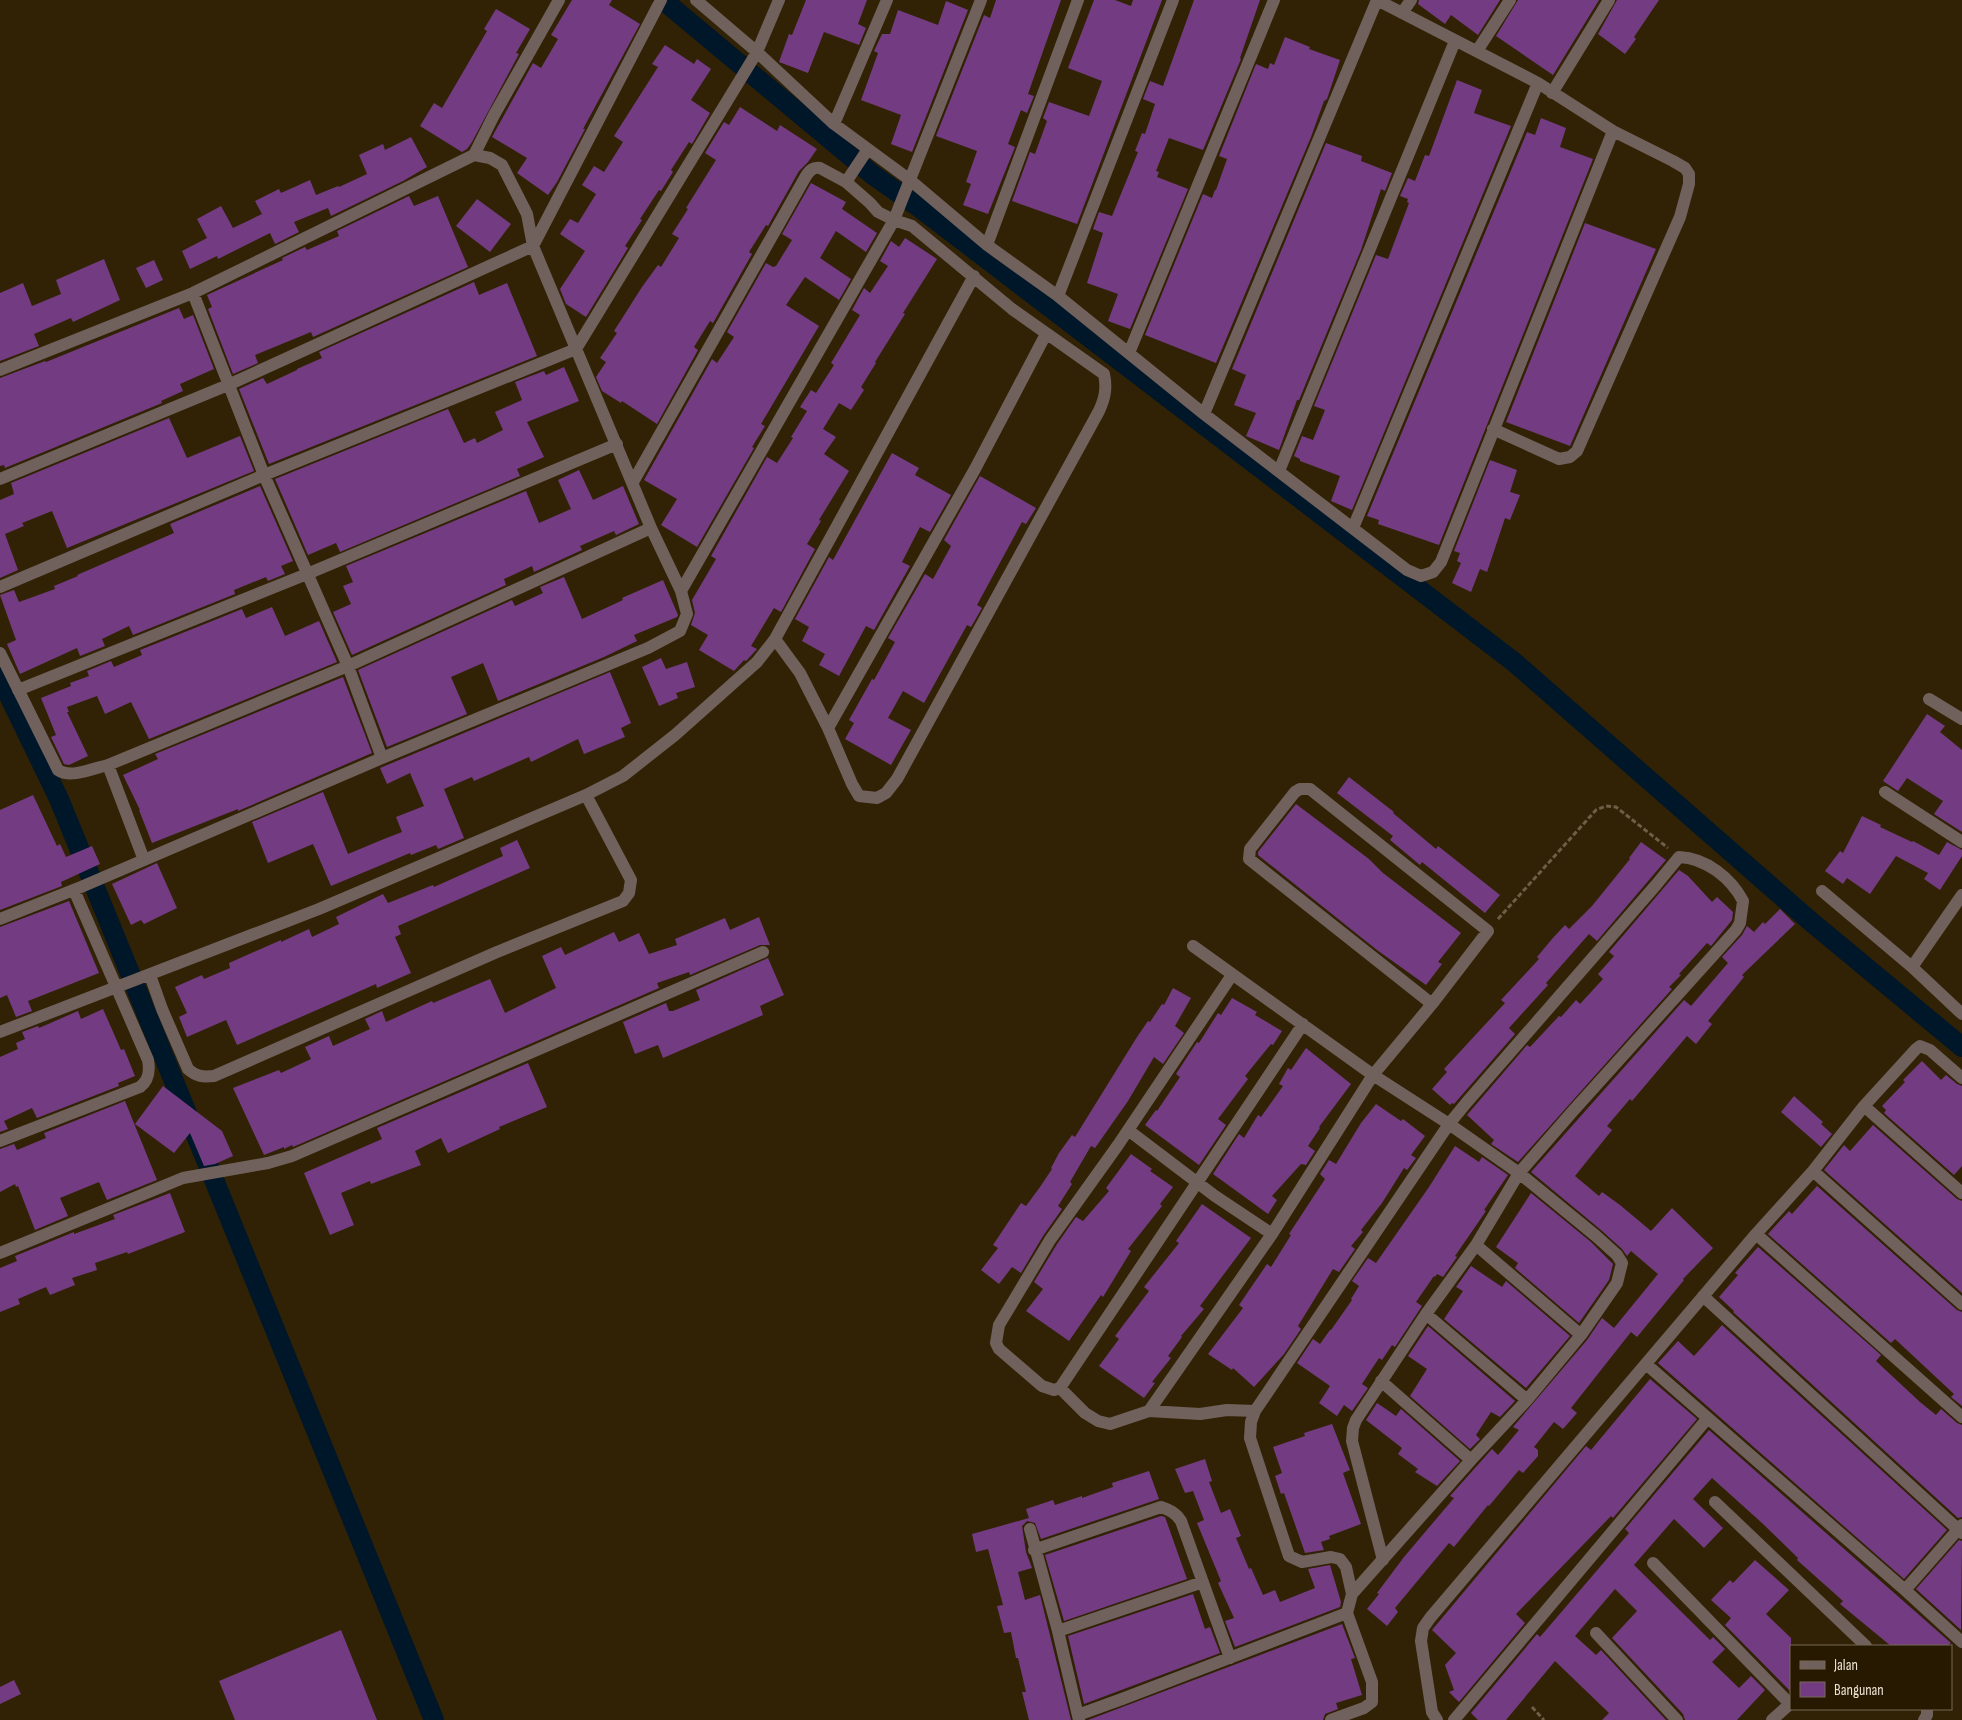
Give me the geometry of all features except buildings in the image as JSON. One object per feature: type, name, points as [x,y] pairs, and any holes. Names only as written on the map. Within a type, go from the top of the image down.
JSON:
[{"type":"street","points":[[474,155],[494,115],[559,0]]},
{"type":"street","points":[[696,0],[866,151],[987,245],[1058,296],[1204,414],[1415,574],[1427,575],[1433,572],[1441,562],[1613,131]]},
{"type":"street","points":[[0,587],[264,475],[576,349],[756,53],[779,0]]},
{"type":"street","points":[[834,124],[887,0]]},
{"type":"street","points":[[681,591],[895,217],[980,0]]},
{"type":"street","points":[[987,245],[1078,0]]},
{"type":"street","points":[[1058,296],[1173,0]]},
{"type":"street","points":[[1129,353],[1274,0]]},
{"type":"street","points":[[1204,414],[1377,0],[1538,83],[1613,131],[1674,161],[1685,168],[1689,174],[1689,184],[1680,217],[1577,452],[1570,457],[1559,459],[1494,429]]},
{"type":"street","points":[[1402,13],[1410,0]]},
{"type":"street","points":[[1477,51],[1510,0]]},
{"type":"street","points":[[1552,93],[1609,0]]},
{"type":"street","points":[[0,479],[228,385],[533,246],[658,6]]},
{"type":"street","points":[[1279,471],[1455,41]]},
{"type":"street","points":[[1353,528],[1538,83]]},
{"type":"street","points":[[849,177],[866,151]]},
{"type":"street","points":[[0,370],[193,293],[474,155],[490,158],[502,165],[527,214],[533,246],[651,528],[681,591],[687,614],[680,631],[669,639],[382,758],[98,880],[0,919]]},
{"type":"street","points":[[633,482],[811,169],[820,168],[849,177],[878,212],[895,217],[912,226],[1012,309],[1104,374],[1107,386],[1105,398],[901,770],[886,793],[877,798],[859,796],[800,672],[775,639]]},
{"type":"street","points":[[0,1032],[319,909],[586,796],[623,776],[675,735],[757,662],[775,639],[974,276]]},
{"type":"street","points":[[193,293],[264,475],[348,666],[382,758]]},
{"type":"street","points":[[828,728],[975,469],[1046,334]]},
{"type":"street","points":[[18,690],[307,574],[617,444]]},
{"type":"street","points":[[0,653],[58,770],[63,774],[73,774],[108,765],[348,666],[651,528]]},
{"type":"street","points":[[1929,698],[1962,719]]},
{"type":"street","points":[[108,765],[144,860]]},
{"type":"street","points":[[1149,1411],[1272,1234],[1374,1075],[1432,1004],[1488,931],[1310,789],[1300,789],[1295,792],[1250,849],[1249,859],[1432,1004]]},
{"type":"street","points":[[1885,792],[1962,842]]},
{"type":"street","points":[[147,976],[188,1069],[202,1077],[214,1076],[497,952],[623,901],[629,892],[630,880],[586,796]]},
{"type":"street","points":[[1332,1720],[1364,1708],[1372,1702],[1372,1682],[1347,1613],[1352,1594],[1346,1567],[1340,1560],[1331,1557],[1302,1562],[1289,1556],[1250,1438],[1251,1422],[1255,1411],[1449,1124],[1467,1102],[1679,857],[1691,857],[1707,864],[1731,882],[1743,901],[1740,923],[1736,930],[1519,1173],[1476,1245],[1426,1314],[1356,1420],[1352,1441],[1384,1560]]},
{"type":"street","points":[[0,1141],[144,1084],[149,1070],[148,1060],[120,986],[78,888]]},
{"type":"street","points":[[1822,891],[1912,967],[1962,1014]]},
{"type":"street","points":[[1912,967],[1962,895]]},
{"type":"street","points":[[1193,946],[1374,1075],[1519,1173],[1596,1236],[1617,1255],[1622,1263],[1618,1283],[1581,1334],[1527,1400],[1352,1594]]},
{"type":"street","points":[[0,1253],[183,1178],[268,1163],[292,1156],[763,952]]},
{"type":"street","points":[[1232,975],[1128,1130],[1050,1240],[999,1325],[996,1343],[999,1349],[1042,1386],[1054,1390],[1060,1388],[1303,1024]]},
{"type":"street","points":[[1437,1720],[1432,1712],[1421,1641],[1423,1628],[1703,1296],[1813,1171],[1864,1106],[1916,1049],[1920,1046],[1930,1050],[1962,1078]]},
{"type":"street","points":[[1864,1106],[1962,1193]]},
{"type":"street","points":[[1128,1130],[1196,1182],[1272,1234]]},
{"type":"street","points":[[1813,1171],[1962,1304]]},
{"type":"street","points":[[1756,1234],[1962,1417]]},
{"type":"street","points":[[1476,1245],[1581,1334]]},
{"type":"street","points":[[1703,1296],[1960,1529],[1905,1590]]},
{"type":"street","points":[[1426,1314],[1527,1400]]},
{"type":"street","points":[[1646,1364],[1962,1642]]},
{"type":"street","points":[[1381,1381],[1471,1460]]},
{"type":"street","points":[[1060,1388],[1085,1413],[1098,1421],[1110,1424],[1149,1411],[1200,1414],[1226,1410],[1255,1411]]},
{"type":"street","points":[[1454,1720],[1708,1419]]},
{"type":"street","points":[[1716,1502],[1861,1645]]},
{"type":"street","points":[[1034,1550],[1161,1507],[1177,1515],[1204,1582],[1230,1658]]},
{"type":"street","points":[[1030,1530],[1058,1632],[1078,1717],[1347,1613]]},
{"type":"street","points":[[1653,1563],[1790,1704],[1772,1720]]},
{"type":"street","points":[[1058,1632],[1204,1582]]},
{"type":"street","points":[[1596,1633],[1677,1720]]},
{"type":"path","points":[[1488,931],[1596,810],[1606,806],[1616,807],[1679,857]]},
{"type":"path","points":[[1532,1707],[1544,1720]]},
{"type":"waterway","points":[[663,0],[873,175],[920,208],[1514,662],[1809,920],[1962,1047]]},
{"type":"waterway","points":[[0,677],[59,799],[434,1720]]}]
